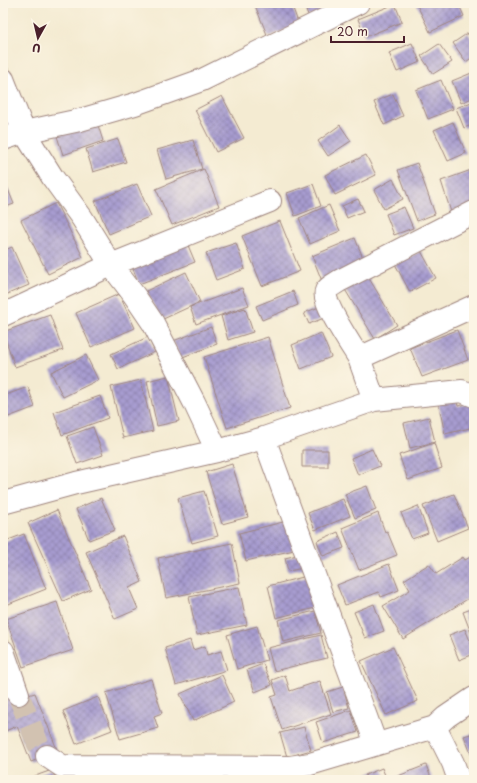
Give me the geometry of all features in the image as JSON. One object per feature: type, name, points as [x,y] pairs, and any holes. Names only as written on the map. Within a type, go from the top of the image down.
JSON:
[{"type":"street","points":[[3,139],[24,132],[80,120],[135,104],[202,80],[358,3]]},
{"type":"street","points":[[3,79],[24,132],[53,178],[82,218],[111,265],[134,295],[152,323],[194,402],[217,450]]},
{"type":"street","points":[[3,315],[111,265],[270,201]]},
{"type":"street","points":[[374,400],[359,358],[328,305],[326,291],[339,281],[474,212]]},
{"type":"street","points":[[359,358],[474,306]]},
{"type":"street","points":[[3,503],[76,483],[264,438],[374,400],[462,391],[474,396]]},
{"type":"street","points":[[264,438],[376,744]]},
{"type":"street","points":[[3,651],[18,694]]},
{"type":"street","points":[[47,756],[62,766],[290,767],[310,764],[435,727],[446,717],[474,698]]},
{"type":"street","points":[[435,727],[453,763],[459,780]]},
{"type":"building","points":[[254,3],[291,3],[299,25],[268,37]]},
{"type":"building","points":[[303,3],[329,3],[331,8],[309,17]]},
{"type":"building","points":[[416,3],[458,3],[464,16],[430,32]]},
{"type":"building","points":[[395,4],[402,22],[365,37],[358,19]]},
{"type":"building","points":[[468,33],[474,42],[474,56],[466,62],[453,43]]},
{"type":"building","points":[[412,43],[420,62],[397,72],[389,53]]},
{"type":"building","points":[[439,44],[452,62],[433,74],[421,56]]},
{"type":"building","points":[[474,72],[474,97],[461,103],[452,81]]},
{"type":"building","points":[[441,80],[453,109],[428,119],[416,90]]},
{"type":"building","points":[[393,94],[403,116],[384,125],[374,102]]},
{"type":"building","points":[[222,96],[244,138],[216,152],[195,110]]},
{"type":"building","points":[[474,101],[474,124],[464,128],[456,108]]},
{"type":"building","points":[[96,119],[103,141],[63,155],[56,133]]},
{"type":"building","points":[[453,122],[466,153],[448,161],[434,130]]},
{"type":"building","points":[[340,125],[351,141],[328,156],[318,141]]},
{"type":"building","points":[[118,139],[126,162],[93,172],[86,149]]},
{"type":"building","points":[[193,140],[202,169],[166,179],[157,150]]},
{"type":"building","points":[[366,155],[376,175],[335,195],[325,175]]},
{"type":"building","points":[[417,163],[435,214],[417,221],[398,170]]},
{"type":"building","points":[[204,169],[219,206],[172,225],[156,189]]},
{"type":"building","points":[[474,169],[474,204],[451,212],[441,181]]},
{"type":"building","points":[[3,177],[14,204],[3,208]]},
{"type":"building","points":[[393,179],[403,199],[384,209],[374,190]]},
{"type":"building","points":[[137,184],[151,216],[109,234],[95,201]]},
{"type":"building","points":[[313,184],[321,206],[295,216],[287,193]]},
{"type":"building","points":[[358,199],[364,211],[347,218],[342,206]]},
{"type":"building","points":[[56,203],[83,257],[48,274],[21,220]]},
{"type":"building","points":[[329,205],[340,231],[310,244],[299,218]]},
{"type":"building","points":[[404,207],[413,228],[394,235],[386,214]]},
{"type":"building","points":[[280,221],[300,271],[262,286],[242,236]]},
{"type":"building","points":[[355,238],[365,263],[322,281],[312,256]]},
{"type":"building","points":[[187,243],[195,262],[139,284],[131,264]]},
{"type":"building","points":[[236,243],[245,269],[216,280],[206,253]]},
{"type":"building","points":[[12,247],[29,285],[3,296],[3,251]]},
{"type":"building","points":[[421,251],[436,278],[410,292],[395,264]]},
{"type":"building","points":[[186,272],[200,302],[161,320],[146,291]]},
{"type":"building","points":[[367,275],[397,325],[375,339],[344,288]]},
{"type":"building","points":[[242,288],[249,305],[196,324],[190,307]]},
{"type":"building","points":[[293,291],[298,305],[262,320],[256,306]]},
{"type":"building","points":[[119,294],[135,328],[91,347],[76,313]]},
{"type":"building","points":[[319,307],[324,318],[309,324],[304,313]]},
{"type":"building","points":[[245,308],[253,332],[228,340],[221,316]]},
{"type":"building","points":[[50,315],[63,350],[15,367],[3,332]]},
{"type":"building","points":[[211,327],[217,344],[180,358],[173,341]]},
{"type":"building","points":[[457,330],[468,360],[422,377],[410,348]]},
{"type":"building","points":[[321,333],[331,357],[301,369],[292,345]]},
{"type":"building","points":[[148,337],[155,352],[118,369],[111,354]]},
{"type":"building","points":[[268,337],[290,408],[227,428],[204,357]]},
{"type":"building","points":[[86,355],[98,380],[63,397],[51,372]]},
{"type":"building","points":[[168,376],[179,421],[157,426],[147,381]]},
{"type":"building","points":[[141,380],[153,431],[123,438],[111,387]]},
{"type":"building","points":[[28,387],[35,407],[3,419],[3,396]]},
{"type":"building","points":[[100,396],[108,418],[62,435],[54,412]]},
{"type":"building","points":[[456,398],[458,406],[471,403],[474,416],[474,427],[445,434],[438,402]]},
{"type":"building","points":[[429,417],[435,442],[410,448],[404,423]]},
{"type":"building","points":[[93,427],[103,455],[77,464],[67,436]]},
{"type":"building","points":[[434,443],[442,468],[408,480],[399,455]]},
{"type":"building","points":[[372,449],[380,466],[358,475],[351,458]]},
{"type":"building","points":[[302,450],[328,450],[328,467],[302,467]]},
{"type":"building","points":[[232,464],[248,517],[222,524],[206,472]]},
{"type":"building","points":[[367,486],[376,510],[355,518],[345,494]]},
{"type":"building","points":[[204,491],[218,536],[192,543],[178,498]]},
{"type":"building","points":[[454,494],[468,528],[437,541],[423,506]]},
{"type":"building","points":[[101,498],[115,530],[89,540],[76,509]]},
{"type":"building","points":[[343,499],[350,516],[315,530],[308,513]]},
{"type":"building","points":[[418,506],[428,533],[412,539],[401,513]]},
{"type":"building","points":[[57,510],[91,589],[63,601],[28,523]]},
{"type":"building","points":[[378,513],[385,532],[387,531],[397,555],[359,570],[342,528]]},
{"type":"building","points":[[287,521],[294,550],[246,561],[239,533]]},
{"type":"building","points":[[338,532],[344,548],[323,556],[317,541]]},
{"type":"building","points":[[24,534],[46,589],[6,605],[3,598],[3,542]]},
{"type":"building","points":[[123,536],[142,582],[129,588],[138,609],[115,619],[86,552]]},
{"type":"building","points":[[232,543],[240,583],[166,598],[158,558]]},
{"type":"building","points":[[305,553],[309,567],[288,571],[285,558]]},
{"type":"building","points":[[474,555],[474,595],[403,639],[383,606],[410,590],[404,580],[429,564],[436,574],[463,557],[465,560]]},
{"type":"building","points":[[389,564],[399,590],[381,597],[379,592],[345,605],[337,585]]},
{"type":"building","points":[[307,576],[315,608],[276,618],[268,586]]},
{"type":"building","points":[[239,587],[247,625],[197,635],[189,597]]},
{"type":"building","points":[[57,602],[73,650],[23,667],[6,619]]},
{"type":"building","points":[[374,604],[384,631],[365,638],[354,612]]},
{"type":"building","points":[[474,608],[474,641],[463,612]]},
{"type":"building","points":[[315,611],[321,633],[283,642],[278,620]]},
{"type":"building","points":[[257,626],[267,660],[237,669],[227,635]]},
{"type":"building","points":[[465,629],[474,650],[474,654],[459,660],[449,635]]},
{"type":"building","points":[[321,635],[327,658],[274,671],[268,648]]},
{"type":"building","points":[[190,640],[193,650],[205,646],[207,655],[221,651],[227,670],[176,685],[165,648]]},
{"type":"building","points":[[393,647],[418,701],[386,715],[361,661]]},
{"type":"building","points":[[263,664],[272,685],[255,692],[247,670]]},
{"type":"building","points":[[222,675],[234,702],[193,721],[180,694]]},
{"type":"building","points":[[285,675],[290,691],[320,681],[331,714],[282,730],[271,697],[277,695],[272,680]]},
{"type":"building","points":[[151,679],[162,713],[154,716],[158,728],[120,739],[106,693]]},
{"type":"building","points":[[343,687],[349,708],[333,712],[327,692]]},
{"type":"building","points":[[24,692],[25,696],[35,693],[58,752],[31,762],[17,726],[3,732],[3,700]]},
{"type":"building","points":[[98,697],[112,730],[76,744],[63,711]]},
{"type":"building","points":[[351,710],[358,732],[323,743],[316,722]]},
{"type":"building","points":[[304,727],[311,750],[287,757],[280,733]]},
{"type":"building","points":[[474,733],[474,761],[464,736]]},
{"type":"building","points":[[426,765],[432,780],[394,780],[393,778]]},
{"type":"building","points":[[382,768],[387,780],[367,780],[365,775]]},
{"type":"building","points":[[52,770],[56,780],[24,780]]},
{"type":"building","points":[[299,776],[300,780],[284,780],[284,779]]},
{"type":"tunnel","points":[[18,694],[38,744],[47,756]]}]
